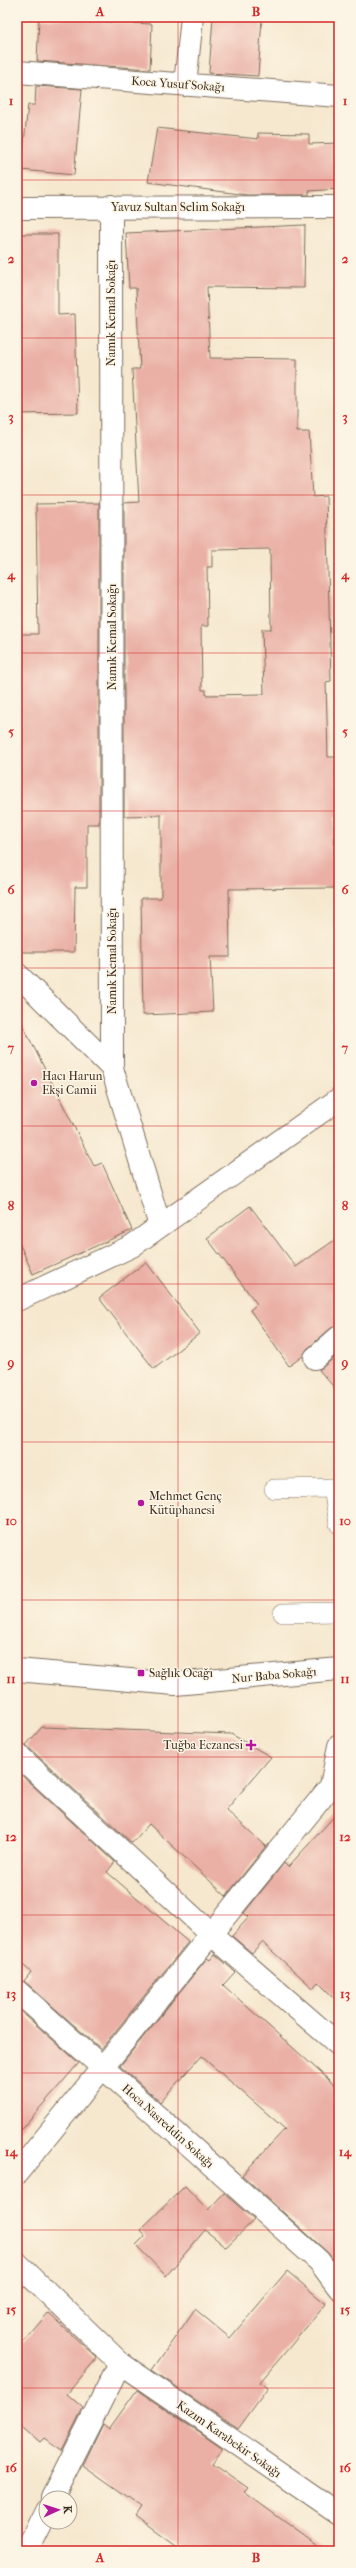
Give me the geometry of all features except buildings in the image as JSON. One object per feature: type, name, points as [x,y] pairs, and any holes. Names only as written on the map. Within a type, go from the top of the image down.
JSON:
[{"type":"street","points":[[185,85],[192,17]]},
{"type":"street","name":"Koca Yusuf Sokağı","points":[[17,72],[339,96]]},
{"type":"street","name":"Yavuz Sultan Selim Sokağı","points":[[17,208],[111,206],[339,207]]},
{"type":"street","name":"Namık Kemal Sokağı","points":[[111,206],[112,1068]]},
{"type":"street","points":[[17,974],[112,1068],[160,1226]]},
{"type":"street","points":[[17,1300],[132,1246],[339,1099]]},
{"type":"street","points":[[315,1358],[339,1337]]},
{"type":"street","name":"Nur Baba Sokağı","points":[[17,1670],[175,1684],[339,1669]]},
{"type":"street","points":[[17,2173],[211,1934],[335,1789],[339,1746]]},
{"type":"street","points":[[17,1754],[211,1934],[339,2045]]},
{"type":"street","name":"Hoca Nasreddin Sokağı","points":[[17,1991],[319,2261],[339,2288]]},
{"type":"street","name":"Kazım Karabekir Sokağı","points":[[17,2263],[120,2363],[339,2514]]},
{"type":"street","points":[[56,2490],[120,2363]]},
{"type":"street","points":[[26,2551],[38,2527]]},
{"type":"lane","points":[[274,1489],[333,1488],[339,1524]]},
{"type":"lane","points":[[283,1612],[339,1612]]},
{"type":"place","name":"Hacı Harun Ekşi Camii","points":[[34,1083]]},
{"type":"place","name":"Mehmet Genç Kütüphanesi","points":[[141,1503]]},
{"type":"place","name":"Sağlık Ocağı","points":[[141,1673]]},
{"type":"place","name":"Tuğba Eczanesi","points":[[251,1745]]}]
